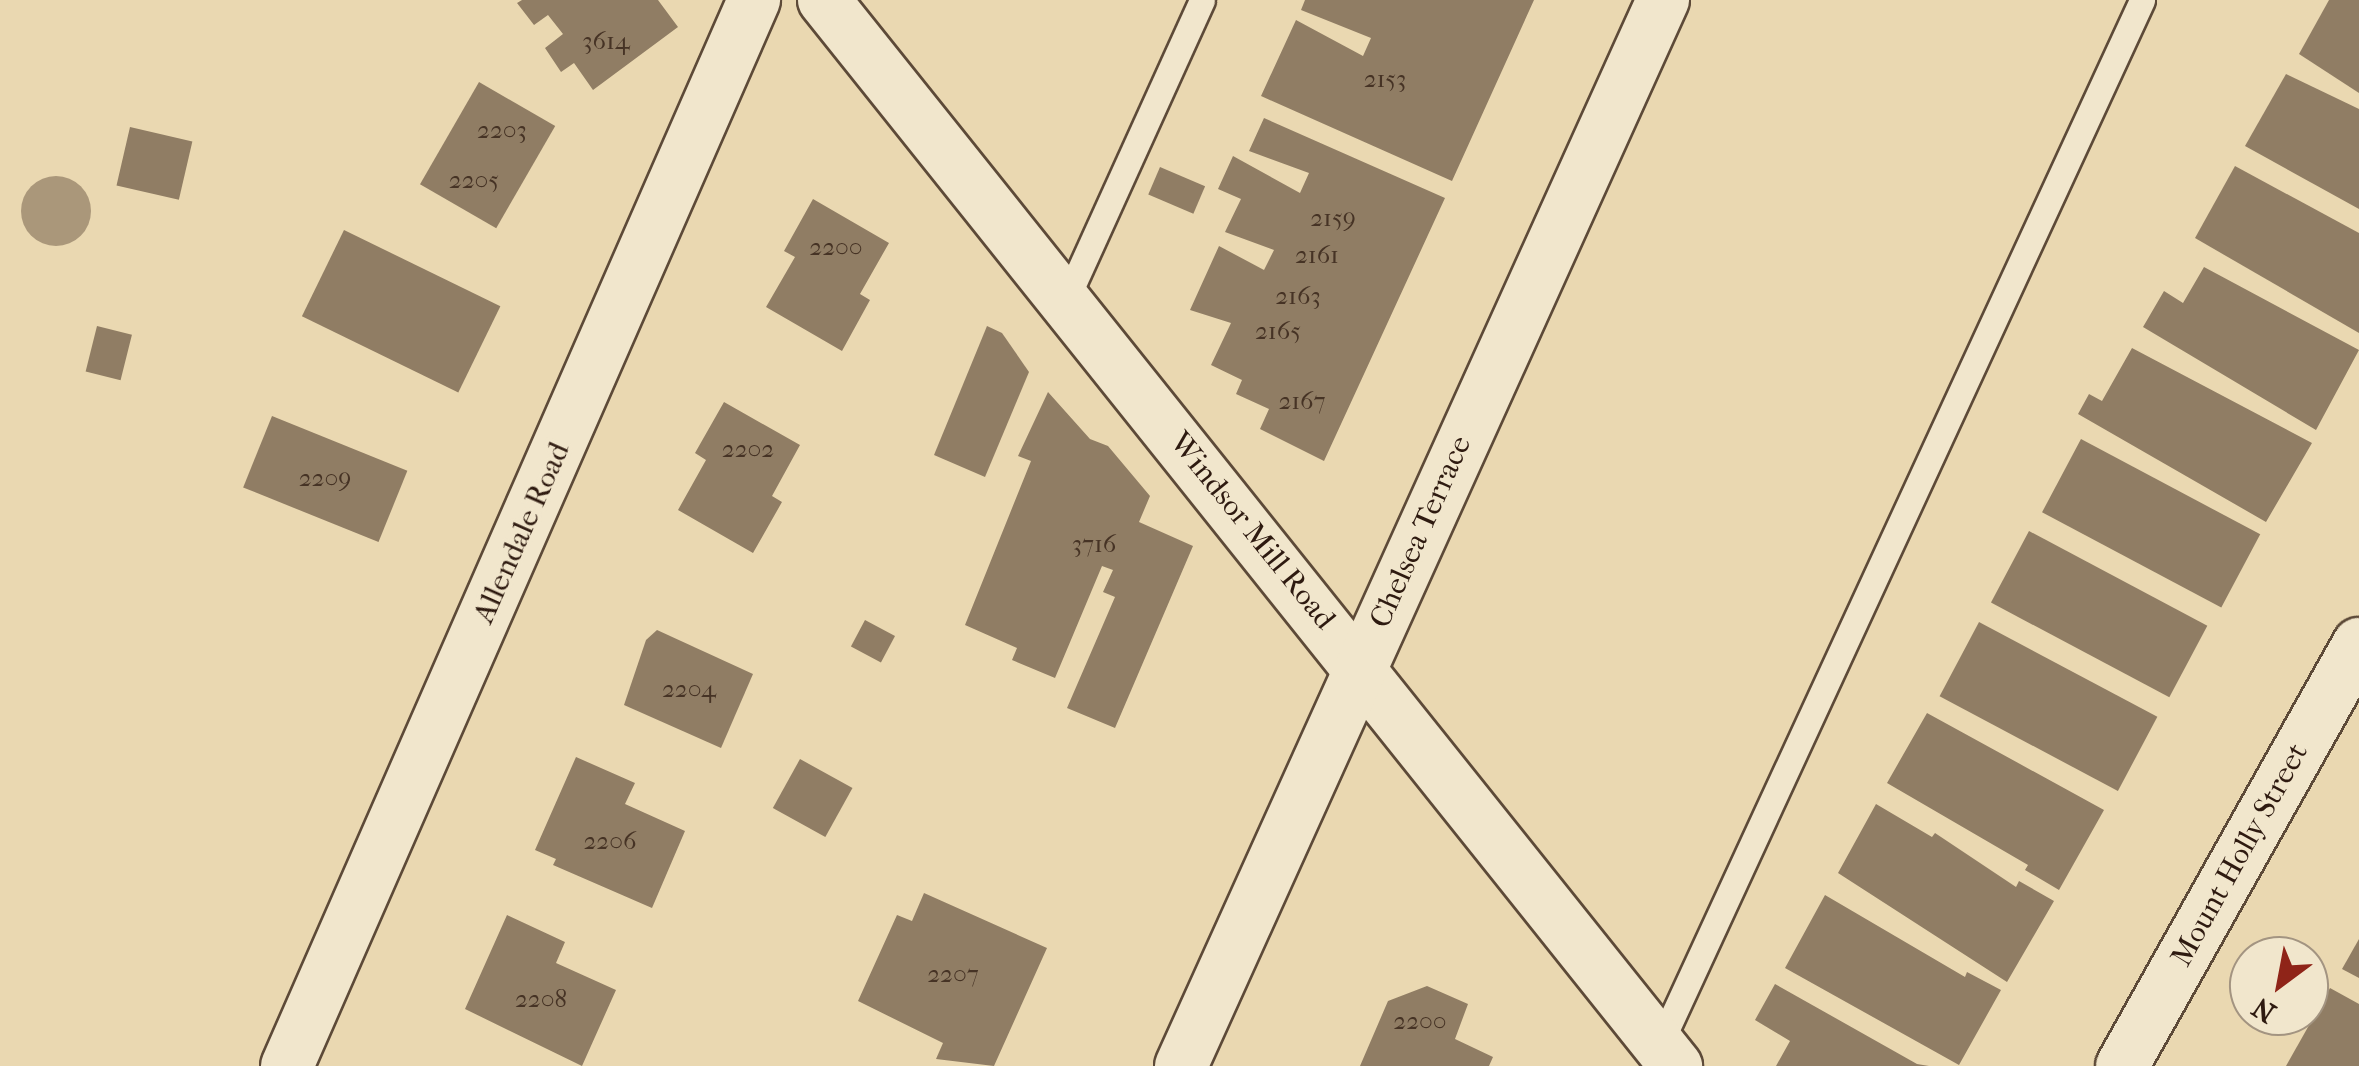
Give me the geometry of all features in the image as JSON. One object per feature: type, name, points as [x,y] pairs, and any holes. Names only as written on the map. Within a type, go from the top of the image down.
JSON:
[{"type":"street","name":"Allendale Road","points":[[287,1066],[754,0]]},
{"type":"street","name":"Windsor Mill Road","points":[[824,0],[1360,666],[1667,1056]]},
{"type":"street","name":"Chelsea Terrace","points":[[1181,1066],[1663,0]]},
{"type":"street","name":"Mount Holly Street","points":[[2122,1066],[2359,644]]},
{"type":"lane","points":[[1066,300],[1202,0]]},
{"type":"lane","points":[[1667,1056],[2142,0]]},
{"type":"shaded area","points":[[56,176],[81,186],[91,211],[81,236],[56,246],[31,236],[21,211],[31,186]]},
{"type":"building","points":[[658,0],[678,27],[593,90],[574,63],[561,72],[545,48],[563,34],[548,15],[534,25],[517,3]]},
{"type":"building","points":[[1305,0],[1534,0],[1452,181],[1261,96],[1296,20],[1363,56],[1371,38],[1301,10]]},
{"type":"building","points":[[2329,0],[2359,0],[2359,93],[2299,54]]},
{"type":"building","points":[[2286,74],[2359,109],[2359,209],[2245,146]]},
{"type":"building","points":[[479,82],[555,126],[496,228],[420,184]]},
{"type":"building","points":[[1264,118],[1445,198],[1324,461],[1260,429],[1269,409],[1236,394],[1242,380],[1211,365],[1231,323],[1190,310],[1219,246],[1264,270],[1274,250],[1225,232],[1241,199],[1218,189],[1233,156],[1300,193],[1309,173],[1249,151]]},
{"type":"building","points":[[130,127],[192,141],[179,200],[117,185]]},
{"type":"building","points":[[2235,166],[2359,233],[2359,333],[2195,238]]},
{"type":"building","points":[[1160,167],[1205,186],[1193,214],[1148,195]]},
{"type":"building","points":[[813,199],[889,243],[860,294],[870,300],[842,351],[766,307],[795,257],[784,251]]},
{"type":"building","points":[[344,230],[500,306],[458,393],[302,316]]},
{"type":"building","points":[[2204,267],[2359,350],[2316,430],[2143,327],[2164,291],[2183,303]]},
{"type":"building","points":[[97,326],[132,335],[121,380],[86,372]]},
{"type":"building","points":[[987,326],[1002,333],[1029,372],[985,477],[934,455]]},
{"type":"building","points":[[2132,348],[2312,443],[2266,522],[2078,414],[2089,394],[2102,401]]},
{"type":"building","points":[[1048,392],[1090,439],[1108,446],[1150,496],[1139,522],[1193,546],[1115,728],[1067,708],[1115,597],[1103,592],[1113,570],[1102,566],[1055,678],[1012,660],[1017,648],[965,625],[1031,461],[1018,456]]},
{"type":"building","points":[[724,402],[800,445],[772,496],[782,502],[753,553],[678,510],[706,460],[695,453]]},
{"type":"building","points":[[272,416],[407,471],[379,542],[243,487]]},
{"type":"building","points":[[2081,439],[2260,534],[2221,608],[2042,512]]},
{"type":"building","points":[[2029,531],[2207,626],[2169,697],[1991,603]]},
{"type":"building","points":[[865,620],[895,636],[881,662],[851,646]]},
{"type":"building","points":[[1979,622],[2157,717],[2118,791],[1940,696]]},
{"type":"building","points":[[657,630],[753,674],[721,748],[624,705],[646,640]]},
{"type":"building","points":[[1927,713],[2104,810],[2059,890],[2025,870],[2028,865],[1887,783]]},
{"type":"building","points":[[576,757],[635,783],[625,804],[685,831],[652,908],[553,865],[556,859],[535,850]]},
{"type":"building","points":[[800,759],[852,788],[825,837],[773,808]]},
{"type":"building","points":[[1876,804],[1932,837],[1935,833],[2016,887],[2019,881],[2054,901],[2007,982],[1838,873]]},
{"type":"building","points":[[924,893],[1047,948],[994,1066],[936,1059],[943,1043],[858,1001],[897,915],[912,921]]},
{"type":"building","points":[[1825,895],[1965,977],[1967,972],[2001,990],[1959,1065],[1785,968]]},
{"type":"building","points":[[507,915],[565,942],[556,963],[616,990],[582,1066],[465,1009]]},
{"type":"building","points":[[2359,939],[2359,978],[2342,969]]},
{"type":"building","points":[[1775,984],[1917,1064],[1929,1066],[1776,1066],[1790,1041],[1755,1020]]},
{"type":"building","points":[[1427,986],[1468,1004],[1455,1039],[1493,1057],[1489,1066],[1360,1066],[1388,1001]]},
{"type":"building","points":[[2329,990],[2359,1004],[2359,1066],[2286,1066],[2303,1036],[2329,1036]]}]
